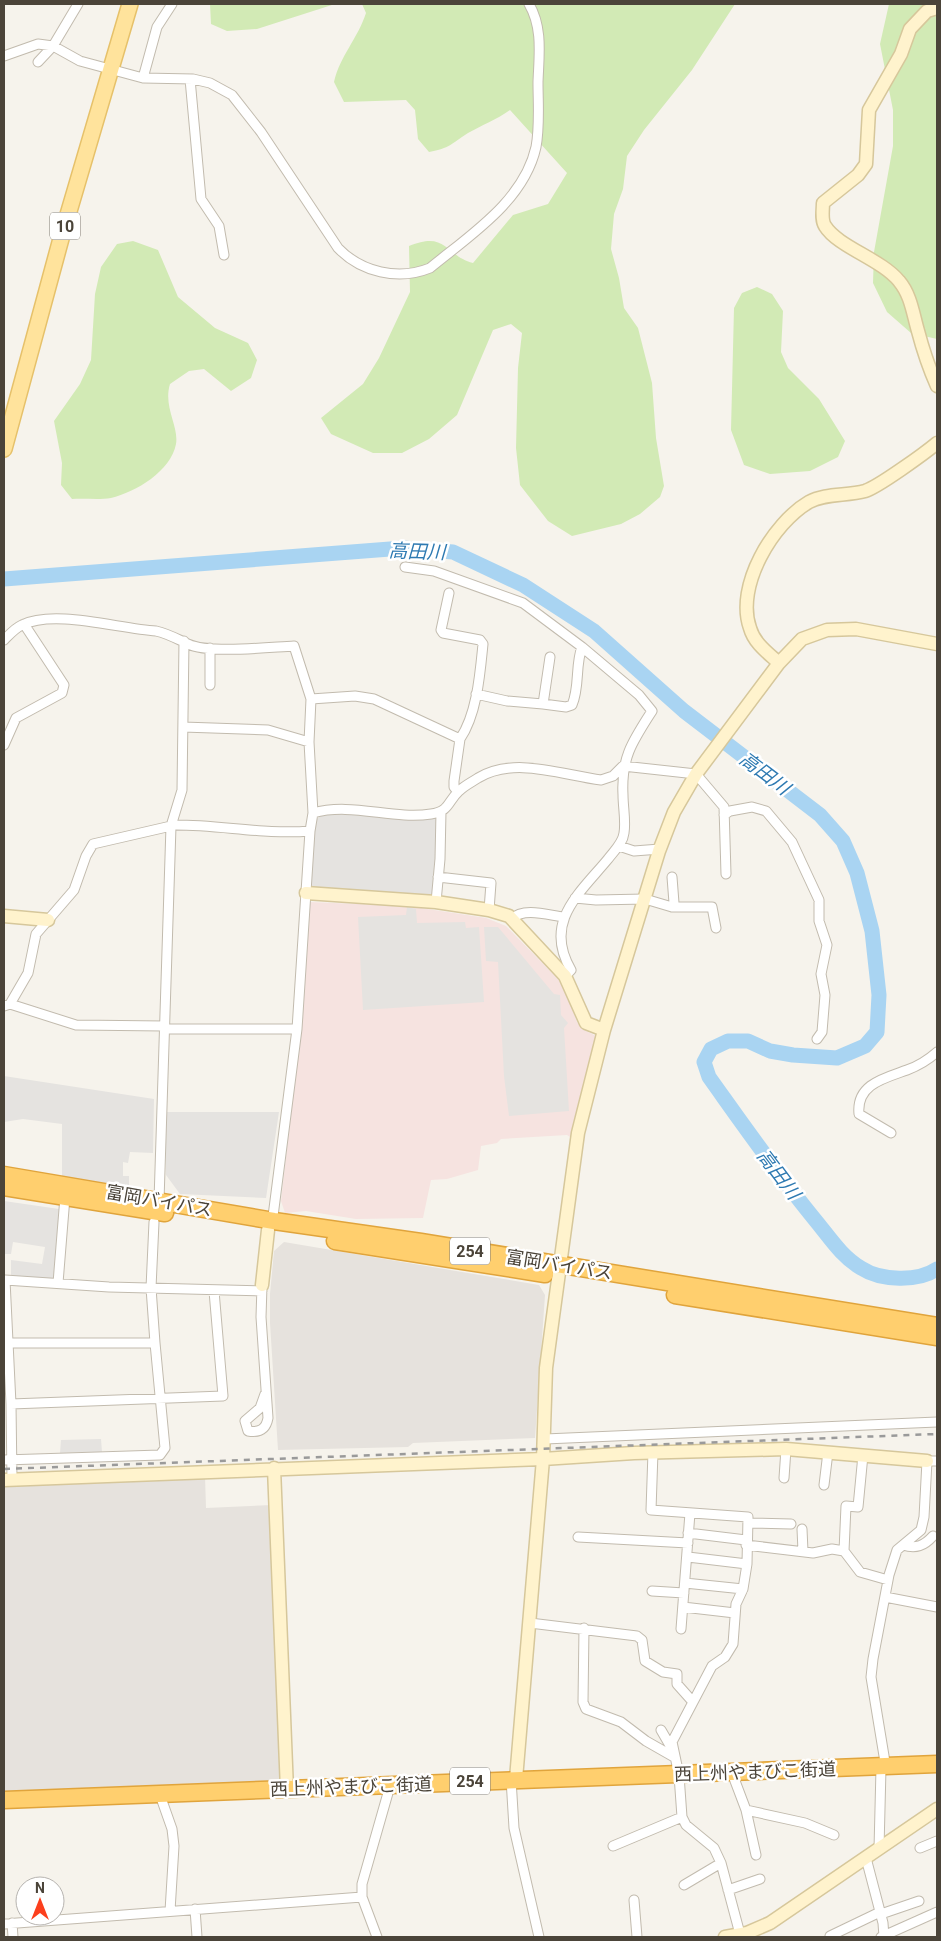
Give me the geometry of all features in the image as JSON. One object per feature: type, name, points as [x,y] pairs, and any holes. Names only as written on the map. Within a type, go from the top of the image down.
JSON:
[{"type":"highway","name":"富岡バイパス","points":[[4,1175],[159,1201],[271,1226]]},
{"type":"highway","name":"富岡バイパス","points":[[4,1187],[937,1326]]},
{"type":"highway","name":"富岡バイパス","points":[[558,1270],[937,1337]]},
{"type":"highway","name":"西上州やまびこ街道","points":[[4,1800],[390,1786],[514,1779],[883,1768],[937,1764]]},
{"type":"main road","name":"10","points":[[4,449],[130,4]]},
{"type":"street","points":[[38,62],[53,46],[78,4]]},
{"type":"street","points":[[143,78],[157,28],[172,4]]},
{"type":"street","points":[[4,56],[38,44],[53,46],[80,61],[143,78],[190,79],[210,83],[232,95],[261,132],[338,248],[349,260],[365,269],[388,273],[420,272],[430,268],[480,226],[512,196],[524,180],[535,151],[537,134],[540,43],[538,24],[529,4]]},
{"type":"street","points":[[937,8],[927,11],[910,29],[901,54],[869,110],[866,164],[858,175],[824,203],[822,214],[824,225],[832,234],[871,258],[899,280],[908,296],[918,332],[937,386]]},
{"type":"street","points":[[190,79],[201,200],[219,226],[224,255]]},
{"type":"street","points":[[779,663],[762,648],[750,629],[747,612],[750,587],[760,556],[775,531],[810,501],[866,491],[937,443]]},
{"type":"street","points":[[405,567],[434,571],[523,603],[582,647],[639,695],[652,712],[630,744],[623,766],[624,834],[619,846],[575,898],[563,917],[560,928],[561,949],[570,970],[565,976]]},
{"type":"street","points":[[449,593],[441,630],[443,633],[480,640],[483,644],[476,694],[466,730],[460,739],[454,781],[454,787],[458,792]]},
{"type":"street","points":[[4,640],[24,624],[32,621],[60,620],[156,630],[171,634],[188,644],[210,648],[251,649],[294,646],[311,699],[309,742],[313,813],[310,831],[297,1029],[262,1288],[265,1394]]},
{"type":"street","points":[[4,745],[16,718],[62,693],[64,685],[24,624]]},
{"type":"street","points":[[539,1937],[514,1828],[514,1779],[530,1623],[543,1459],[546,1368],[578,1133],[604,1030],[660,849],[674,812],[707,758],[779,663],[802,639],[827,630],[856,629],[937,644]]},
{"type":"street","points":[[159,1201],[171,825],[182,790],[184,641]]},
{"type":"street","points":[[476,694],[507,701],[566,707],[572,705],[575,698],[578,657],[582,647]]},
{"type":"street","points":[[210,648],[210,685]]},
{"type":"street","points":[[543,704],[550,657]]},
{"type":"street","points":[[311,699],[355,696],[374,699],[460,739]]},
{"type":"street","points":[[183,728],[268,730],[309,742]]},
{"type":"street","points":[[623,766],[696,774],[724,807],[726,874]]},
{"type":"street","points":[[313,813],[343,809],[428,814],[441,812],[450,804],[458,792],[480,777],[506,768],[527,768],[601,780],[613,776],[623,766]]},
{"type":"street","points":[[724,816],[730,811],[752,808],[766,811],[792,842],[819,900],[819,921],[827,945],[821,974],[824,995],[822,1032],[817,1039]]},
{"type":"street","points":[[436,902],[441,812]]},
{"type":"street","points":[[297,1029],[76,1025],[7,1005],[28,974],[36,934],[74,890],[86,856],[93,844],[171,825],[199,824],[292,832],[310,831]]},
{"type":"street","points":[[619,846],[634,851],[660,849]]},
{"type":"street","points":[[438,877],[491,883],[489,910]]},
{"type":"street","points":[[672,877],[674,902],[672,907]]},
{"type":"street","points":[[306,893],[436,902],[489,910],[509,916],[565,976],[586,1023],[604,1030]]},
{"type":"street","points":[[575,898],[596,900],[645,899],[672,907],[712,907],[716,928]]},
{"type":"street","points":[[512,920],[516,915],[528,913],[563,917]]},
{"type":"street","points":[[4,916],[48,920]]},
{"type":"street","points":[[891,1134],[859,1114],[858,1108],[868,1087],[881,1078],[926,1062],[937,1052]]},
{"type":"street","points":[[58,1283],[65,1197]]},
{"type":"street","points":[[8,1460],[160,1455],[165,1448],[150,1288],[154,1222]]},
{"type":"street","points":[[262,1288],[214,1291],[207,1288],[150,1288],[4,1280],[5,1343],[11,1404],[8,1480],[274,1468],[543,1459],[653,1452],[786,1449],[932,1461],[921,1530],[898,1550],[888,1580],[871,1677],[883,1768],[880,1849]]},
{"type":"street","points":[[11,1404],[222,1396],[214,1291]]},
{"type":"street","points":[[5,1343],[156,1343]]},
{"type":"street","points":[[544,1438],[937,1422]]},
{"type":"street","points":[[784,1478],[786,1449]]},
{"type":"street","points":[[653,1452],[651,1510],[748,1517],[747,1564],[742,1590],[736,1604],[732,1644],[724,1657],[712,1666],[672,1742],[679,1775],[682,1817],[686,1825],[714,1848],[721,1863],[728,1890],[745,1935]]},
{"type":"street","points":[[824,1485],[828,1452]]},
{"type":"street","points":[[863,1455],[858,1507],[846,1506],[844,1551],[860,1572],[888,1580]]},
{"type":"street","points":[[274,1468],[287,1790]]},
{"type":"street","points":[[681,1629],[690,1513]]},
{"type":"street","points":[[748,1523],[792,1524]]},
{"type":"street","points":[[802,1529],[803,1551]]},
{"type":"street","points":[[688,1533],[820,1553],[832,1549],[844,1551]]},
{"type":"street","points":[[903,1545],[911,1547],[925,1545],[933,1536]]},
{"type":"street","points":[[578,1537],[688,1542]]},
{"type":"street","points":[[688,1557],[747,1564]]},
{"type":"street","points":[[684,1583],[742,1590]]},
{"type":"street","points":[[652,1591],[684,1593]]},
{"type":"street","points":[[885,1597],[937,1607]]},
{"type":"street","points":[[683,1607],[735,1614]]},
{"type":"street","points":[[530,1623],[584,1628],[636,1636],[642,1640],[645,1661],[663,1672],[677,1674],[677,1684],[693,1702]]},
{"type":"street","points":[[584,1628],[583,1702],[586,1709],[621,1722],[646,1741],[674,1754]]},
{"type":"street","points":[[661,1730],[674,1754]]},
{"type":"street","points":[[732,1773],[746,1810],[756,1855]]},
{"type":"street","points":[[377,1937],[362,1897],[362,1884],[390,1786]]},
{"type":"street","points":[[160,1794],[172,1828],[174,1846],[170,1911]]},
{"type":"street","points":[[725,1937],[745,1935],[770,1924],[937,1809]]},
{"type":"street","points":[[746,1810],[805,1823],[834,1835]]},
{"type":"street","points":[[613,1846],[682,1817]]},
{"type":"street","points":[[920,1848],[937,1841]]},
{"type":"street","points":[[866,1858],[880,1913],[883,1937],[937,1912]]},
{"type":"street","points":[[684,1885],[721,1863]]},
{"type":"street","points":[[728,1890],[760,1879]]},
{"type":"street","points":[[13,1937],[8,1923],[362,1897]]},
{"type":"street","points":[[634,1900],[637,1937]]},
{"type":"street","points":[[830,1936],[880,1913],[919,1901]]},
{"type":"street","points":[[195,1910],[197,1937]]},
{"type":"shaded area","points":[[324,813],[438,819],[438,856],[433,897],[316,891],[312,887],[312,870],[310,867],[315,821]]},
{"type":"shaded area","points":[[309,902],[408,906],[486,918],[506,926],[559,980],[566,992],[577,1022],[582,1029],[596,1036],[570,1137],[567,1135],[501,1139],[497,1143],[481,1146],[478,1170],[447,1179],[431,1180],[423,1218],[356,1219],[306,1211],[285,1213],[281,1201],[301,1023]]},
{"type":"shaded area","points":[[407,907],[416,909],[417,923],[465,922],[466,928],[479,927],[484,1002],[363,1010],[358,917],[406,915]]},
{"type":"shaded area","points":[[484,927],[498,927],[554,994],[560,995],[561,1015],[568,1023],[564,1028],[569,1111],[509,1116],[504,1076],[498,962],[486,961]]},
{"type":"shaded area","points":[[4,1076],[154,1099],[153,1153],[130,1152],[128,1163],[123,1162],[123,1176],[129,1176],[129,1187],[62,1177],[62,1124],[23,1119],[4,1122]]},
{"type":"shaded area","points":[[166,1112],[279,1112],[266,1198],[180,1194],[166,1175]]},
{"type":"shaded area","points":[[4,1201],[59,1209],[56,1278],[52,1281],[11,1278],[11,1260],[42,1264],[45,1247],[13,1242],[11,1254],[4,1254]]},
{"type":"shaded area","points":[[284,1242],[539,1285],[545,1295],[535,1438],[413,1443],[408,1447],[278,1450],[270,1294],[274,1251]]},
{"type":"shaded area","points":[[101,1439],[102,1452],[60,1453],[61,1440]]},
{"type":"shaded area","points":[[205,1476],[206,1508],[272,1505],[282,1781],[4,1792],[4,1485]]},
{"type":"green space","points":[[210,4],[335,4],[257,29],[227,31],[211,24]]},
{"type":"green space","points":[[362,4],[735,4],[692,70],[644,130],[627,156],[623,189],[614,214],[611,249],[619,278],[624,308],[638,328],[652,383],[656,438],[664,486],[660,497],[640,514],[621,524],[572,536],[548,521],[520,485],[516,448],[518,368],[522,333],[511,324],[493,330],[457,415],[429,439],[402,453],[373,453],[331,434],[321,418],[363,384],[379,358],[410,292],[409,246],[431,241],[439,243],[464,260],[473,263],[513,215],[548,204],[567,173],[510,110],[450,145],[429,152],[418,139],[415,110],[406,100],[344,102],[334,82],[340,64],[363,22],[366,13]]},
{"type":"green space","points":[[889,4],[937,4],[937,339],[911,333],[887,312],[873,283],[874,252],[893,146],[893,110],[880,44]]},
{"type":"green space","points":[[133,241],[158,250],[178,297],[215,328],[248,343],[257,360],[251,378],[231,391],[204,369],[189,371],[170,384],[168,401],[175,430],[176,444],[173,454],[167,463],[151,479],[121,495],[106,499],[72,499],[61,485],[62,463],[54,421],[80,384],[91,360],[95,294],[101,267],[117,244]]},
{"type":"green space","points":[[757,287],[772,294],[783,311],[781,352],[788,368],[819,399],[845,441],[838,457],[810,471],[770,474],[744,465],[731,430],[734,308],[742,293]]},
{"type":"waterway","name":"高田川","points":[[4,579],[403,548],[453,552],[523,585],[594,631],[684,711],[820,815],[843,841],[857,873],[872,931],[879,995],[877,1032],[865,1046],[837,1058],[793,1055],[770,1051],[748,1041],[728,1041],[711,1049],[704,1062],[709,1077],[761,1150],[837,1247],[854,1264],[869,1272],[899,1278],[920,1276],[937,1269]]},
{"type":"railway","points":[[4,1469],[937,1434]]}]
